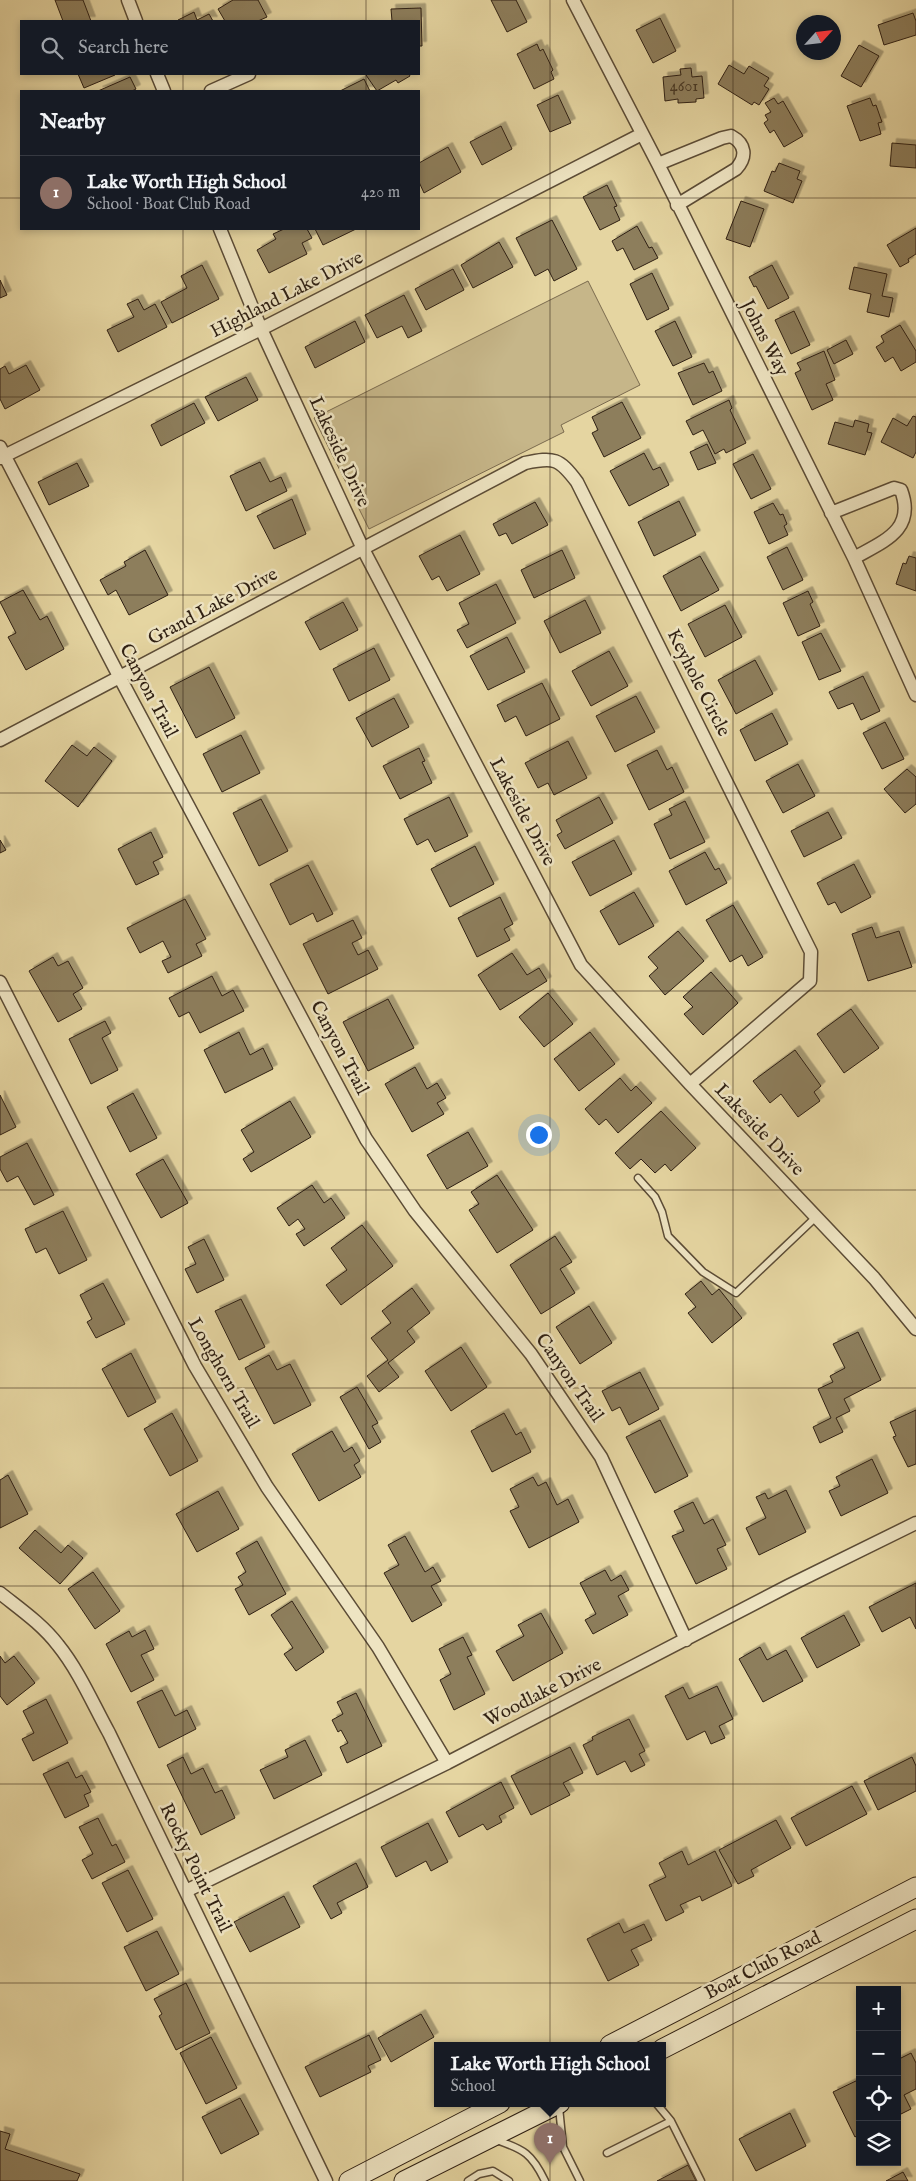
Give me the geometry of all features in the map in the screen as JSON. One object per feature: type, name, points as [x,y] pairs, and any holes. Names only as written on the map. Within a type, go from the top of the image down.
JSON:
[{"type":"main road","name":"Boat Club Road","points":[[616,2042],[916,1887]]},
{"type":"main road","name":"Boat Club Road","points":[[666,2047],[916,1919]]},
{"type":"main road","points":[[349,2181],[492,2107]]},
{"type":"main road","points":[[404,2181],[551,2107]]},
{"type":"street","points":[[128,0],[136,20]]},
{"type":"street","name":"Johns Way","points":[[573,0],[658,164],[854,558],[916,695]]},
{"type":"street","points":[[157,75],[164,90]]},
{"type":"street","points":[[213,90],[247,75]]},
{"type":"street","name":"Highland Lake Drive","points":[[2,453],[261,329],[642,134]]},
{"type":"street","points":[[658,164],[722,138],[731,136],[742,144],[744,151],[743,162],[736,169],[677,205]]},
{"type":"street","name":"Lakeside Drive","points":[[220,230],[261,329],[363,549],[581,965],[690,1084],[874,1278],[916,1329]]},
{"type":"street","name":"Canyon Trail","points":[[2,453],[366,1139],[415,1211],[531,1354],[600,1457],[686,1640]]},
{"type":"street","name":"Keyhole Circle","points":[[363,549],[525,463],[545,459],[564,465],[577,482],[811,952],[810,981],[690,1084]]},
{"type":"street","points":[[831,513],[894,488],[901,490],[909,501],[912,513],[906,526],[854,558]]},
{"type":"street","name":"Grand Lake Drive","points":[[0,740],[363,549]]},
{"type":"street","name":"Longhorn Trail","points":[[0,982],[195,1366],[268,1487],[378,1647],[447,1764]]},
{"type":"street","name":"Woodlake Drive","points":[[186,1891],[447,1764],[916,1523]]},
{"type":"street","name":"Rocky Point Trail","points":[[0,1593],[38,1623],[58,1645],[109,1733],[326,2181]]},
{"type":"lane","points":[[638,1178],[655,1197],[662,1212],[668,1236],[703,1272],[736,1293],[816,1217]]},
{"type":"lane","points":[[559,2107],[563,2147],[580,2181]]},
{"type":"lane","points":[[659,2107],[671,2121],[701,2181]]},
{"type":"lane","points":[[607,2153],[671,2121]]},
{"type":"lane","points":[[490,2138],[515,2146],[536,2162],[545,2181]]},
{"type":"lane","points":[[468,2181],[479,2174],[493,2171],[509,2181]]},
{"type":"shaded area","points":[[588,281],[640,385],[561,425],[564,432],[369,529],[314,418]]},
{"type":"building","points":[[55,0],[83,0],[91,20],[63,20]]},
{"type":"building","points":[[233,0],[258,0],[267,17],[260,20],[224,20],[218,9]]},
{"type":"building","points":[[491,0],[516,0],[527,22],[507,32]]},
{"type":"building","points":[[421,8],[422,46],[420,46],[420,20],[392,20],[391,9]]},
{"type":"building","points":[[194,12],[197,20],[178,20]]},
{"type":"building","points":[[913,13],[916,21],[916,35],[884,45],[878,25]]},
{"type":"building","points":[[209,14],[212,20],[197,20]]},
{"type":"building","points":[[660,18],[676,51],[653,63],[636,30]]},
{"type":"building","points":[[537,44],[540,51],[543,49],[553,70],[551,72],[554,79],[534,89],[517,54]]},
{"type":"building","points":[[859,45],[879,56],[861,87],[841,76]]},
{"type":"building","points":[[729,65],[744,74],[749,66],[769,78],[764,86],[769,89],[759,105],[754,102],[752,105],[718,84]]},
{"type":"building","points":[[691,68],[692,77],[702,76],[704,98],[696,99],[696,102],[678,103],[678,99],[665,101],[663,77],[681,75],[680,69]]},
{"type":"building","points":[[78,75],[115,75],[84,88]]},
{"type":"building","points":[[366,75],[410,76],[398,83],[396,80],[376,90]]},
{"type":"building","points":[[130,77],[136,89],[134,90],[100,90]]},
{"type":"building","points":[[364,79],[370,90],[342,90]]},
{"type":"building","points":[[558,95],[571,123],[550,132],[537,105]]},
{"type":"building","points":[[774,98],[778,104],[783,101],[803,136],[784,147],[774,130],[770,133],[764,123],[768,120],[765,115],[771,112],[765,103]]},
{"type":"building","points":[[870,98],[873,106],[876,105],[882,122],[878,123],[881,134],[860,141],[847,106]]},
{"type":"building","points":[[501,126],[512,149],[482,165],[470,142]]},
{"type":"building","points":[[892,143],[916,145],[916,168],[890,166]]},
{"type":"building","points":[[448,147],[461,172],[424,193],[420,184],[420,162]]},
{"type":"building","points":[[779,163],[800,171],[797,179],[802,181],[793,203],[764,191],[772,171],[775,172]]},
{"type":"building","points":[[607,185],[617,206],[614,207],[620,220],[600,230],[583,197]]},
{"type":"building","points":[[741,201],[764,209],[750,247],[726,239]]},
{"type":"building","points":[[552,220],[577,269],[554,281],[548,269],[535,276],[516,238]]},
{"type":"building","points":[[637,226],[649,248],[652,247],[658,258],[634,270],[623,248],[617,251],[612,241]]},
{"type":"building","points":[[916,228],[916,254],[908,259],[909,262],[900,267],[887,245]]},
{"type":"building","points":[[282,230],[308,230],[312,238],[302,243],[307,254],[269,273],[257,250],[276,239],[273,234]]},
{"type":"building","points":[[316,230],[354,230],[323,245]]},
{"type":"building","points":[[499,242],[513,267],[473,288],[461,265]]},
{"type":"building","points":[[202,265],[219,299],[172,323],[161,302],[187,288],[181,276]]},
{"type":"building","points":[[772,265],[789,298],[768,309],[749,277]]},
{"type":"building","points":[[854,267],[887,274],[882,296],[893,298],[889,317],[867,312],[871,294],[849,289]]},
{"type":"building","points":[[453,269],[464,290],[426,310],[415,289]]},
{"type":"building","points":[[652,273],[669,309],[647,320],[630,284]]},
{"type":"building","points":[[0,280],[7,295],[0,298]]},
{"type":"building","points":[[404,295],[422,331],[408,338],[402,326],[377,338],[365,315]]},
{"type":"building","points":[[138,299],[144,310],[155,304],[167,327],[118,352],[107,330],[134,317],[127,304]]},
{"type":"building","points":[[794,311],[810,345],[791,354],[775,320]]},
{"type":"building","points":[[355,321],[365,342],[315,368],[305,347]]},
{"type":"building","points":[[675,321],[692,357],[673,366],[655,331]]},
{"type":"building","points":[[900,325],[916,351],[916,362],[901,371],[893,357],[885,362],[876,347],[884,342],[881,336]]},
{"type":"building","points":[[846,340],[853,354],[834,364],[827,350]]},
{"type":"building","points":[[824,351],[835,380],[826,384],[833,400],[812,410],[795,373],[801,370],[797,363]]},
{"type":"building","points":[[704,363],[709,373],[713,371],[722,391],[693,405],[678,373]]},
{"type":"building","points":[[26,365],[40,390],[5,409],[0,399],[0,369],[5,366],[9,374]]},
{"type":"building","points":[[246,377],[258,400],[218,421],[205,397]]},
{"type":"building","points":[[729,400],[732,408],[730,410],[746,443],[726,453],[724,449],[715,454],[703,430],[693,435],[686,421]]},
{"type":"building","points":[[622,402],[641,438],[604,457],[592,433],[598,430],[592,417]]},
{"type":"building","points":[[194,403],[205,423],[161,446],[151,425]]},
{"type":"building","points":[[913,416],[916,417],[916,452],[913,458],[881,442],[893,418],[907,426]]},
{"type":"building","points":[[855,420],[869,424],[867,432],[872,433],[865,455],[828,444],[835,422],[853,427]]},
{"type":"building","points":[[707,444],[716,463],[698,470],[690,452]]},
{"type":"building","points":[[644,453],[653,470],[660,467],[669,485],[629,506],[610,471]]},
{"type":"building","points":[[753,454],[771,489],[751,499],[733,464]]},
{"type":"building","points":[[260,462],[270,482],[281,477],[287,491],[246,511],[230,476]]},
{"type":"building","points":[[77,463],[89,486],[49,505],[38,482]]},
{"type":"building","points":[[292,499],[306,534],[274,549],[257,516]]},
{"type":"building","points":[[679,501],[696,535],[654,556],[638,522]]},
{"type":"building","points":[[535,502],[548,525],[512,544],[506,533],[499,536],[493,524]]},
{"type":"building","points":[[773,503],[780,515],[783,514],[787,524],[784,526],[788,535],[769,544],[754,512]]},
{"type":"building","points":[[460,535],[480,574],[447,591],[439,576],[432,580],[419,556]]},
{"type":"building","points":[[787,547],[803,580],[783,590],[767,557]]},
{"type":"building","points":[[145,550],[168,595],[129,615],[116,590],[108,595],[100,580],[126,566],[124,562]]},
{"type":"building","points":[[562,550],[575,578],[534,598],[521,570]]},
{"type":"building","points":[[700,556],[719,590],[681,611],[663,576]]},
{"type":"building","points":[[909,556],[916,558],[916,591],[896,584],[903,563],[906,564]]},
{"type":"building","points":[[496,584],[516,623],[467,648],[457,630],[469,624],[459,603]]},
{"type":"building","points":[[23,590],[40,620],[47,616],[64,649],[26,670],[8,637],[16,633],[0,602]]},
{"type":"building","points":[[808,591],[813,602],[810,604],[820,626],[798,636],[783,603]]},
{"type":"building","points":[[585,600],[601,633],[560,653],[544,621]]},
{"type":"building","points":[[343,602],[358,630],[320,650],[305,622]]},
{"type":"building","points":[[725,605],[742,637],[705,657],[688,624]]},
{"type":"building","points":[[821,633],[841,671],[819,680],[802,642]]},
{"type":"building","points":[[507,637],[525,672],[488,690],[470,656]]},
{"type":"building","points":[[374,648],[390,680],[349,701],[333,669]]},
{"type":"building","points":[[609,651],[628,686],[591,706],[572,671]]},
{"type":"building","points":[[755,660],[773,694],[736,714],[718,680]]},
{"type":"building","points":[[209,667],[235,718],[196,738],[170,687]]},
{"type":"building","points":[[863,676],[880,711],[861,720],[853,703],[838,709],[829,692]]},
{"type":"building","points":[[542,683],[560,719],[526,736],[516,716],[505,722],[497,705]]},
{"type":"building","points":[[636,696],[655,732],[615,752],[596,716]]},
{"type":"building","points":[[394,698],[409,727],[372,747],[356,718]]},
{"type":"building","points":[[772,713],[788,744],[755,761],[740,730]]},
{"type":"building","points":[[885,722],[904,759],[882,769],[863,733]]},
{"type":"building","points":[[241,735],[260,773],[222,792],[203,754]]},
{"type":"building","points":[[568,741],[587,778],[554,795],[548,783],[538,788],[525,763]]},
{"type":"building","points":[[72,745],[87,756],[94,747],[112,761],[78,807],[45,781]]},
{"type":"building","points":[[419,748],[425,761],[422,762],[432,783],[400,799],[383,766]]},
{"type":"building","points":[[657,750],[667,770],[672,767],[684,792],[649,810],[627,765]]},
{"type":"building","points":[[798,764],[815,796],[783,813],[766,781]]},
{"type":"building","points":[[907,769],[916,777],[916,804],[905,813],[884,789]]},
{"type":"building","points":[[449,797],[468,836],[435,852],[428,839],[417,845],[404,819]]},
{"type":"building","points":[[599,797],[613,823],[565,849],[557,835],[562,832],[556,820]]},
{"type":"building","points":[[261,799],[288,851],[259,866],[233,813]]},
{"type":"building","points":[[685,801],[705,842],[670,859],[654,824],[672,815],[669,809]]},
{"type":"building","points":[[828,812],[842,838],[804,857],[791,831]]},
{"type":"building","points":[[151,832],[163,857],[153,862],[159,874],[136,885],[118,849]]},
{"type":"building","points":[[0,840],[6,850],[0,853]]},
{"type":"building","points":[[614,840],[632,874],[590,896],[572,862]]},
{"type":"building","points":[[475,846],[494,884],[450,907],[431,869]]},
{"type":"building","points":[[705,852],[715,870],[719,868],[727,883],[686,905],[669,871]]},
{"type":"building","points":[[854,864],[871,897],[841,913],[835,902],[828,905],[817,883]]},
{"type":"building","points":[[308,865],[333,914],[317,922],[313,913],[290,925],[270,884]]},
{"type":"building","points":[[634,892],[654,926],[619,945],[600,911]]},
{"type":"building","points":[[500,897],[513,924],[504,929],[510,940],[477,957],[458,918]]},
{"type":"building","points":[[185,899],[206,939],[196,944],[202,956],[168,973],[162,961],[171,957],[163,941],[140,953],[127,928]]},
{"type":"building","points":[[733,905],[763,957],[748,966],[742,955],[730,962],[706,920]]},
{"type":"building","points":[[353,920],[362,938],[352,943],[358,955],[368,950],[378,969],[328,994],[303,944]]},
{"type":"building","points":[[872,927],[876,938],[899,931],[912,967],[868,981],[852,934]]},
{"type":"building","points":[[678,931],[704,961],[665,995],[649,976],[658,968],[648,957]]},
{"type":"building","points":[[512,953],[527,975],[539,968],[547,981],[500,1010],[478,975]]},
{"type":"building","points":[[53,957],[58,966],[68,961],[83,988],[73,994],[82,1009],[58,1022],[29,971]]},
{"type":"building","points":[[711,972],[738,1003],[703,1035],[684,1014],[693,1007],[683,997]]},
{"type":"building","points":[[212,976],[222,996],[233,990],[244,1011],[200,1033],[189,1012],[179,1017],[169,998]]},
{"type":"building","points":[[548,993],[573,1024],[544,1047],[519,1017]]},
{"type":"building","points":[[388,999],[414,1048],[368,1071],[343,1022]]},
{"type":"building","points":[[851,1009],[879,1048],[844,1073],[817,1034]]},
{"type":"building","points":[[105,1021],[111,1033],[102,1038],[118,1070],[91,1084],[69,1039]]},
{"type":"building","points":[[239,1032],[250,1055],[263,1048],[273,1069],[225,1093],[204,1050]]},
{"type":"building","points":[[590,1032],[615,1064],[579,1091],[554,1059]]},
{"type":"building","points":[[795,1050],[821,1086],[814,1092],[820,1101],[798,1117],[781,1094],[770,1103],[753,1081]]},
{"type":"building","points":[[415,1067],[427,1089],[437,1083],[446,1098],[437,1103],[444,1114],[412,1132],[385,1084]]},
{"type":"building","points":[[620,1078],[631,1091],[636,1086],[652,1103],[618,1133],[606,1119],[599,1125],[585,1109]]},
{"type":"building","points":[[133,1093],[157,1138],[130,1152],[107,1107]]},
{"type":"building","points":[[0,1095],[16,1127],[0,1135]]},
{"type":"building","points":[[290,1101],[311,1137],[251,1172],[243,1159],[254,1152],[241,1130]]},
{"type":"building","points":[[661,1111],[696,1148],[671,1171],[665,1164],[655,1173],[641,1159],[630,1169],[615,1153]]},
{"type":"building","points":[[468,1132],[488,1166],[447,1189],[427,1155]]},
{"type":"building","points":[[27,1143],[54,1195],[34,1205],[18,1176],[7,1182],[0,1169],[0,1157]]},
{"type":"building","points":[[163,1159],[188,1203],[161,1218],[136,1174]]},
{"type":"building","points":[[497,1175],[533,1230],[497,1253],[469,1210],[479,1204],[471,1192]]},
{"type":"building","points":[[312,1185],[324,1203],[331,1198],[345,1218],[304,1246],[296,1234],[305,1229],[298,1219],[289,1226],[277,1208]]},
{"type":"building","points":[[63,1211],[87,1260],[59,1274],[46,1248],[36,1253],[25,1229]]},
{"type":"building","points":[[362,1225],[393,1266],[341,1305],[326,1285],[347,1270],[331,1248]]},
{"type":"building","points":[[555,1236],[572,1262],[560,1269],[575,1293],[541,1314],[510,1265]]},
{"type":"building","points":[[204,1239],[224,1280],[197,1293],[185,1269],[196,1264],[188,1247]]},
{"type":"building","points":[[701,1281],[712,1295],[719,1289],[742,1318],[712,1343],[688,1313],[696,1307],[685,1294]]},
{"type":"building","points":[[103,1283],[125,1324],[96,1338],[87,1322],[92,1319],[80,1295]]},
{"type":"building","points":[[412,1288],[430,1313],[407,1331],[415,1342],[388,1363],[399,1377],[379,1392],[367,1376],[388,1360],[371,1338],[391,1323],[382,1311]]},
{"type":"building","points":[[241,1299],[265,1347],[239,1360],[215,1311]]},
{"type":"building","points":[[589,1306],[612,1343],[580,1364],[556,1327]]},
{"type":"building","points":[[858,1332],[881,1380],[844,1399],[850,1411],[836,1418],[843,1432],[820,1443],[813,1427],[831,1418],[818,1389],[833,1382],[830,1376],[845,1368],[833,1344]]},
{"type":"building","points":[[461,1347],[487,1387],[451,1411],[425,1371]]},
{"type":"building","points":[[131,1353],[156,1402],[128,1417],[102,1369]]},
{"type":"building","points":[[269,1355],[277,1370],[290,1364],[311,1405],[274,1424],[245,1368]]},
{"type":"building","points":[[640,1372],[659,1409],[629,1425],[620,1407],[612,1411],[602,1391]]},
{"type":"building","points":[[357,1387],[378,1423],[372,1426],[381,1442],[369,1449],[340,1397]]},
{"type":"building","points":[[916,1410],[916,1464],[908,1467],[893,1437],[896,1436],[890,1422]]},
{"type":"building","points":[[172,1413],[198,1461],[170,1476],[144,1429]]},
{"type":"building","points":[[504,1413],[516,1435],[521,1432],[531,1452],[492,1472],[471,1431]]},
{"type":"building","points":[[660,1420],[688,1476],[655,1493],[626,1437]]},
{"type":"building","points":[[332,1431],[344,1452],[352,1447],[360,1461],[354,1465],[361,1477],[319,1501],[292,1454]]},
{"type":"building","points":[[872,1459],[888,1493],[841,1516],[829,1491],[840,1486],[836,1477]]},
{"type":"building","points":[[8,1475],[28,1514],[0,1528],[0,1480]]},
{"type":"building","points":[[533,1477],[538,1486],[546,1482],[557,1505],[568,1499],[579,1522],[529,1548],[510,1511],[519,1507],[510,1489]]},
{"type":"building","points":[[786,1490],[806,1532],[759,1555],[746,1528],[766,1518],[756,1497],[765,1493],[768,1499]]},
{"type":"building","points":[[218,1491],[239,1529],[197,1552],[176,1514]]},
{"type":"building","points":[[693,1502],[704,1524],[713,1519],[726,1545],[717,1549],[727,1569],[696,1584],[672,1536],[684,1531],[674,1511]]},
{"type":"building","points":[[35,1530],[61,1553],[68,1545],[83,1558],[60,1584],[19,1548]]},
{"type":"building","points":[[405,1536],[425,1572],[433,1567],[441,1581],[431,1586],[442,1605],[412,1622],[384,1573],[399,1565],[388,1545]]},
{"type":"building","points":[[257,1541],[286,1594],[249,1615],[235,1589],[243,1585],[238,1577],[246,1572],[236,1553]]},
{"type":"building","points":[[605,1570],[611,1581],[621,1575],[629,1590],[618,1596],[628,1615],[593,1634],[585,1620],[596,1614],[580,1583]]},
{"type":"building","points":[[93,1572],[120,1611],[95,1629],[68,1589]]},
{"type":"building","points":[[916,1583],[916,1629],[910,1617],[882,1632],[869,1607]]},
{"type":"building","points":[[292,1601],[324,1652],[296,1671],[284,1654],[293,1648],[271,1615]]},
{"type":"building","points":[[541,1613],[563,1653],[513,1681],[496,1651],[524,1636],[518,1625]]},
{"type":"building","points":[[844,1615],[860,1645],[817,1668],[801,1638]]},
{"type":"building","points":[[145,1630],[154,1649],[141,1655],[154,1680],[131,1692],[106,1644],[129,1631],[132,1637]]},
{"type":"building","points":[[463,1637],[472,1655],[467,1657],[485,1694],[454,1710],[440,1680],[451,1674],[439,1649]]},
{"type":"building","points":[[760,1647],[767,1660],[786,1650],[803,1681],[763,1702],[739,1659]]},
{"type":"building","points":[[0,1656],[5,1663],[14,1656],[35,1683],[7,1705],[0,1696]]},
{"type":"building","points":[[717,1686],[733,1719],[719,1726],[725,1738],[711,1744],[705,1731],[687,1740],[665,1696],[683,1687],[689,1699]]},
{"type":"building","points":[[162,1690],[175,1716],[187,1710],[196,1729],[159,1748],[137,1702]]},
{"type":"building","points":[[356,1693],[382,1746],[347,1763],[340,1747],[348,1743],[341,1730],[338,1732],[332,1720],[343,1714],[337,1702]]},
{"type":"building","points":[[46,1699],[68,1743],[33,1761],[22,1739],[34,1733],[23,1711]]},
{"type":"building","points":[[629,1719],[645,1751],[639,1754],[645,1765],[631,1772],[625,1761],[597,1775],[583,1745],[593,1740],[592,1737]]},
{"type":"building","points":[[305,1740],[322,1775],[274,1799],[260,1770],[288,1757],[285,1750]]},
{"type":"building","points":[[570,1747],[583,1773],[563,1783],[570,1795],[531,1815],[511,1776]]},
{"type":"building","points":[[183,1757],[191,1774],[203,1768],[215,1793],[222,1790],[235,1818],[201,1835],[167,1765]]},
{"type":"building","points":[[912,1757],[916,1766],[916,1791],[878,1810],[864,1781]]},
{"type":"building","points":[[68,1762],[76,1778],[82,1775],[91,1792],[84,1795],[89,1806],[65,1818],[43,1774]]},
{"type":"building","points":[[501,1782],[514,1808],[499,1816],[502,1822],[487,1830],[483,1824],[459,1837],[446,1812]]},
{"type":"building","points":[[852,1786],[867,1814],[806,1846],[791,1818]]},
{"type":"building","points":[[98,1818],[112,1846],[116,1844],[125,1862],[92,1879],[82,1860],[93,1854],[79,1827]]},
{"type":"building","points":[[776,1820],[791,1848],[751,1870],[754,1876],[738,1884],[719,1850]]},
{"type":"building","points":[[428,1823],[448,1862],[431,1871],[426,1861],[396,1877],[381,1847]]},
{"type":"building","points":[[682,1851],[688,1865],[715,1851],[732,1886],[702,1901],[700,1896],[680,1905],[684,1912],[666,1921],[649,1885],[666,1877],[659,1863]]},
{"type":"building","points":[[356,1863],[368,1887],[337,1903],[342,1913],[331,1919],[313,1886]]},
{"type":"building","points":[[128,1870],[153,1919],[127,1932],[102,1883]]},
{"type":"building","points":[[284,1896],[300,1927],[250,1952],[234,1922]]},
{"type":"building","points":[[619,1923],[624,1933],[644,1924],[652,1940],[631,1950],[639,1965],[608,1981],[587,1939]]},
{"type":"building","points":[[157,1931],[179,1974],[146,1991],[124,1947]]},
{"type":"building","points":[[186,1983],[210,2033],[176,2050],[159,2016],[162,2014],[154,1999]]},
{"type":"building","points":[[421,2014],[434,2037],[391,2062],[378,2038]]},
{"type":"building","points":[[369,2035],[381,2060],[368,2066],[371,2072],[320,2097],[305,2067]]},
{"type":"building","points":[[211,2037],[237,2088],[206,2104],[180,2053]]},
{"type":"building","points":[[911,2053],[916,2063],[916,2089],[904,2095],[911,2109],[901,2114],[901,2076],[901,2058]]},
{"type":"building","points":[[856,2081],[855,2137],[833,2092]]},
{"type":"building","points":[[240,2098],[259,2134],[221,2154],[202,2117]]},
{"type":"building","points":[[790,2113],[806,2146],[756,2171],[739,2139]]},
{"type":"building","points":[[0,2131],[10,2134],[5,2149],[80,2174],[77,2181],[0,2181]]},
{"type":"building","points":[[688,2165],[696,2181],[657,2181]]},
{"type":"building","points":[[903,2172],[908,2181],[886,2181]]},
{"type":"place","name":"Lake Worth High School","points":[[550,2164]]}]
